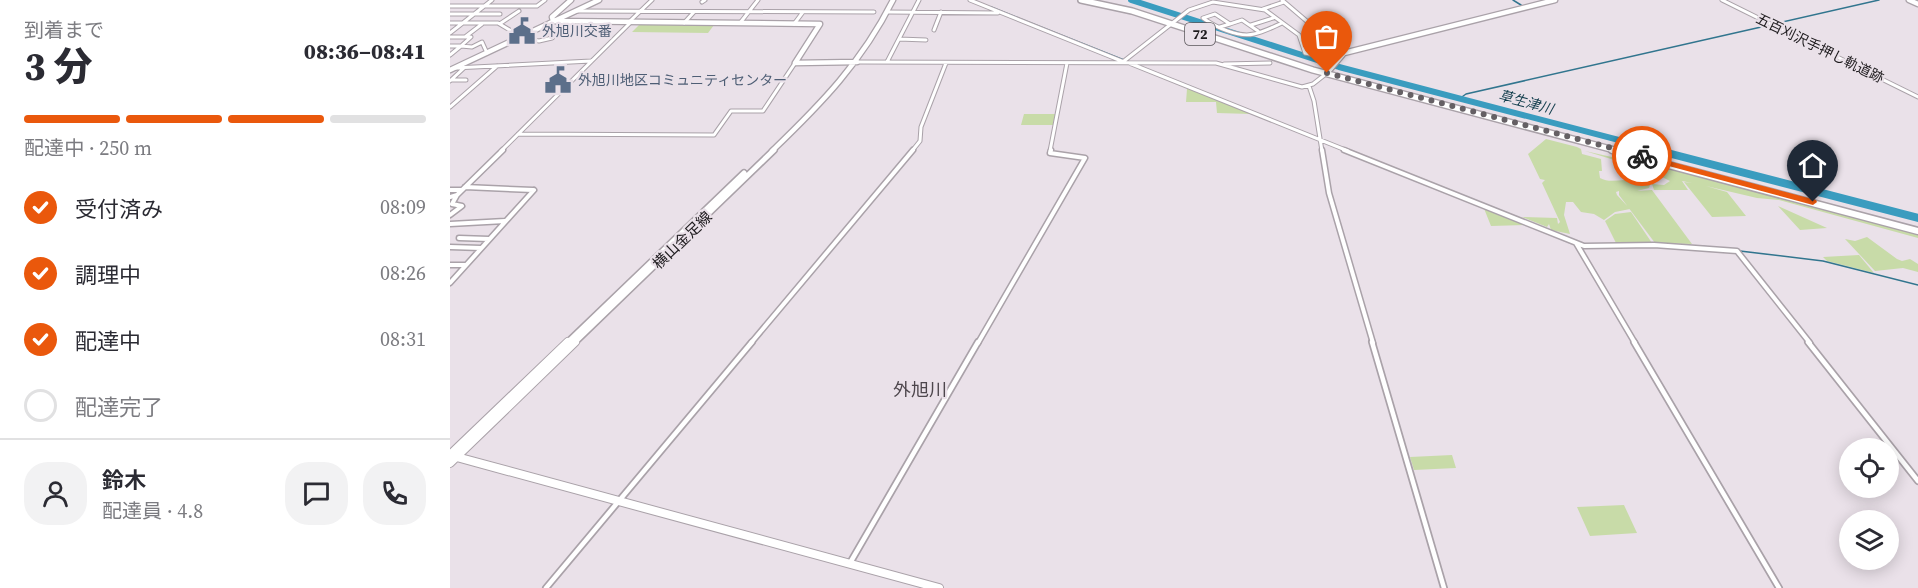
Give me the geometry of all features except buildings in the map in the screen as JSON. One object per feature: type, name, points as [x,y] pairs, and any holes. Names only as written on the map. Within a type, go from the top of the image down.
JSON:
[{"type":"main road","name":"72","points":[[1081,0],[1172,23]]},
{"type":"main road","name":"72","points":[[1094,0],[1125,7],[1275,59],[1329,71],[1918,231]]},
{"type":"street","points":[[450,35],[492,0]]},
{"type":"street","points":[[450,6],[537,6],[545,0]]},
{"type":"street","points":[[553,21],[552,17],[571,0]]},
{"type":"street","points":[[452,69],[599,0]]},
{"type":"street","points":[[450,215],[462,206],[452,204],[461,190],[652,0]]},
{"type":"street","points":[[739,23],[758,0]]},
{"type":"street","name":"横山金足線","points":[[452,458],[821,104],[855,62],[887,12],[892,0]]},
{"type":"street","name":"横山金足線","points":[[855,62],[892,0]]},
{"type":"street","points":[[887,62],[919,0]]},
{"type":"street","points":[[970,0],[1575,243],[1590,246],[1665,245],[1737,251],[1918,481]]},
{"type":"street","points":[[1224,64],[1285,84],[1309,86],[1319,81],[1344,53],[1555,0]]},
{"type":"street","name":"五百刈沢手押し軌道跡","points":[[1722,0],[1918,97]]},
{"type":"street","points":[[1909,0],[1918,4]]},
{"type":"street","points":[[1127,62],[1189,10],[1211,1],[1262,9],[1283,1],[1344,53]]},
{"type":"street","points":[[1262,9],[1302,39],[1305,53],[1337,60]]},
{"type":"street","points":[[450,23],[501,23],[519,11]]},
{"type":"street","points":[[576,11],[874,12]]},
{"type":"street","points":[[684,23],[694,11]]},
{"type":"street","points":[[794,24],[804,12]]},
{"type":"street","points":[[887,12],[1001,13]]},
{"type":"street","points":[[934,30],[941,12]]},
{"type":"street","points":[[450,14],[500,14]]},
{"type":"street","points":[[1230,24],[1215,14],[1203,18],[1208,23],[1250,35],[1282,23]]},
{"type":"street","points":[[1250,26],[1273,18]]},
{"type":"street","points":[[1220,27],[1242,20],[1259,32]]},
{"type":"street","points":[[518,134],[714,135],[731,111],[763,111],[820,24],[553,21]]},
{"type":"street","points":[[501,23],[521,37],[534,41],[553,40],[572,22]]},
{"type":"street","points":[[465,37],[483,23]]},
{"type":"street","points":[[450,28],[456,28]]},
{"type":"street","points":[[450,35],[471,37],[477,43]]},
{"type":"street","points":[[450,55],[471,37]]},
{"type":"street","points":[[899,39],[926,40]]},
{"type":"street","points":[[450,46],[472,46],[482,42],[487,53]]},
{"type":"street","points":[[452,69],[591,61]]},
{"type":"street","points":[[795,63],[1270,63]]},
{"type":"street","points":[[546,588],[920,141],[921,127],[946,63]]},
{"type":"street","points":[[850,563],[1084,158],[1050,153],[1067,63]]},
{"type":"street","points":[[452,105],[497,66]]},
{"type":"street","points":[[451,80],[465,68]]},
{"type":"street","points":[[451,80],[466,80]]},
{"type":"street","points":[[1309,86],[1329,194],[1444,588]]},
{"type":"street","points":[[450,283],[534,190],[465,187]]},
{"type":"street","points":[[450,190],[461,190]]},
{"type":"street","points":[[450,197],[457,195]]},
{"type":"street","points":[[450,224],[506,221]]},
{"type":"street","points":[[459,238],[490,239]]},
{"type":"street","points":[[1575,243],[1779,588]]},
{"type":"street","points":[[450,247],[482,248]]},
{"type":"street","points":[[450,265],[466,265]]},
{"type":"street","points":[[452,458],[939,588]]},
{"type":"green space","points":[[639,25],[714,25],[708,33],[632,32]]},
{"type":"green space","points":[[1188,88],[1251,114],[1217,113],[1216,102],[1186,102]]},
{"type":"green space","points":[[1024,114],[1055,114],[1053,125],[1021,125]]},
{"type":"green space","points":[[1546,139],[1577,147],[1581,149],[1582,154],[1601,159],[1600,178],[1610,181],[1647,180],[1649,188],[1637,191],[1652,190],[1692,244],[1655,243],[1630,209],[1615,212],[1604,220],[1594,214],[1581,212],[1573,202],[1566,202],[1564,215],[1570,234],[1551,230],[1549,224],[1547,227],[1522,217],[1557,218],[1558,224],[1560,222],[1542,183],[1545,180],[1540,179],[1528,154]]},
{"type":"green space","points":[[1585,151],[1643,164],[1649,163],[1918,232],[1918,238],[1779,200],[1757,198],[1706,186],[1727,192],[1746,216],[1712,217],[1684,182],[1692,183],[1682,181],[1688,190],[1654,190],[1652,184],[1664,185],[1670,181],[1650,171]]},
{"type":"green space","points":[[1483,206],[1524,222],[1525,225],[1491,226]]},
{"type":"green space","points":[[1778,206],[1827,228],[1800,230]]},
{"type":"green space","points":[[1631,212],[1652,243],[1616,243],[1605,221],[1615,214]]},
{"type":"green space","points":[[1867,237],[1897,259],[1902,261],[1910,259],[1918,264],[1918,272],[1903,268],[1875,271],[1845,239],[1855,241]]},
{"type":"green space","points":[[1859,255],[1874,273],[1827,261],[1823,257]]},
{"type":"green space","points":[[1452,455],[1456,468],[1414,470],[1410,457]]},
{"type":"green space","points":[[1624,505],[1637,533],[1590,536],[1577,507]]},
{"type":"waterway","name":"草生津川","points":[[1131,0],[1339,67],[1661,151]]},
{"type":"waterway","points":[[1513,0],[1521,5]]},
{"type":"waterway","points":[[1774,24],[1879,0]]},
{"type":"waterway","points":[[991,7],[1129,62]]},
{"type":"waterway","points":[[1459,99],[1466,94],[1770,25]]},
{"type":"waterway","name":"草生津川","points":[[1656,150],[1918,218]]},
{"type":"waterway","points":[[1680,245],[1711,247]]},
{"type":"waterway","points":[[1740,251],[1823,261],[1918,285]]},
{"type":"way so far","points":[[1327,73],[1642,156]]},
{"type":"place","name":"外旭川交番","points":[[522,31]]},
{"type":"place","name":"外旭川地区コミュニティセンター","points":[[558,80]]},
{"type":"district","name":"外旭川","points":[[920,389]]},
{"type":"route","points":[[1642,156],[1813,202]]}]
